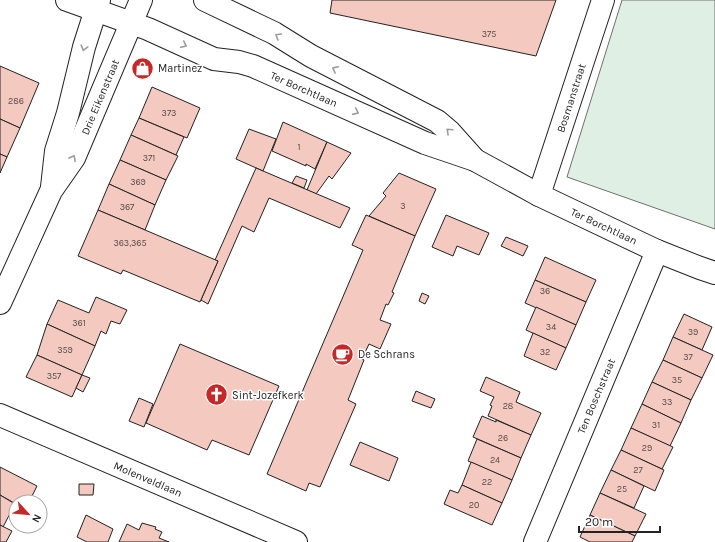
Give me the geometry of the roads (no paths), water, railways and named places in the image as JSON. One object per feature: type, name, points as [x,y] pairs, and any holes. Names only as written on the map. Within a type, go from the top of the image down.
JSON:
[{"type":"street","name":"Ter Borchtlaan","points":[[67,0],[97,5],[214,58],[253,66],[426,143],[474,160],[538,195],[658,251],[715,273]]},
{"type":"street","name":"Drie Eikenstraat","points":[[0,303],[51,191],[74,158],[141,0]]},
{"type":"street","name":"Ter Borchtlaan","points":[[205,0],[274,33],[311,56],[437,121],[450,132],[474,160]]},
{"type":"street","name":"Bosmanstraat","points":[[538,195],[603,0]]},
{"type":"street","name":"Drie Eikenstraat","points":[[51,191],[56,151],[68,113],[97,5]]},
{"type":"street","name":"Ten Boschstraat","points":[[535,542],[658,251]]},
{"type":"street","name":"Molenveldlaan","points":[[0,415],[296,542]]},
{"type":"place","name":"Martinez","points":[[143,68]]},
{"type":"place","name":"De Schrans","points":[[342,354]]},
{"type":"place","name":"Sint-Jozefkerk","points":[[216,395]]}]
